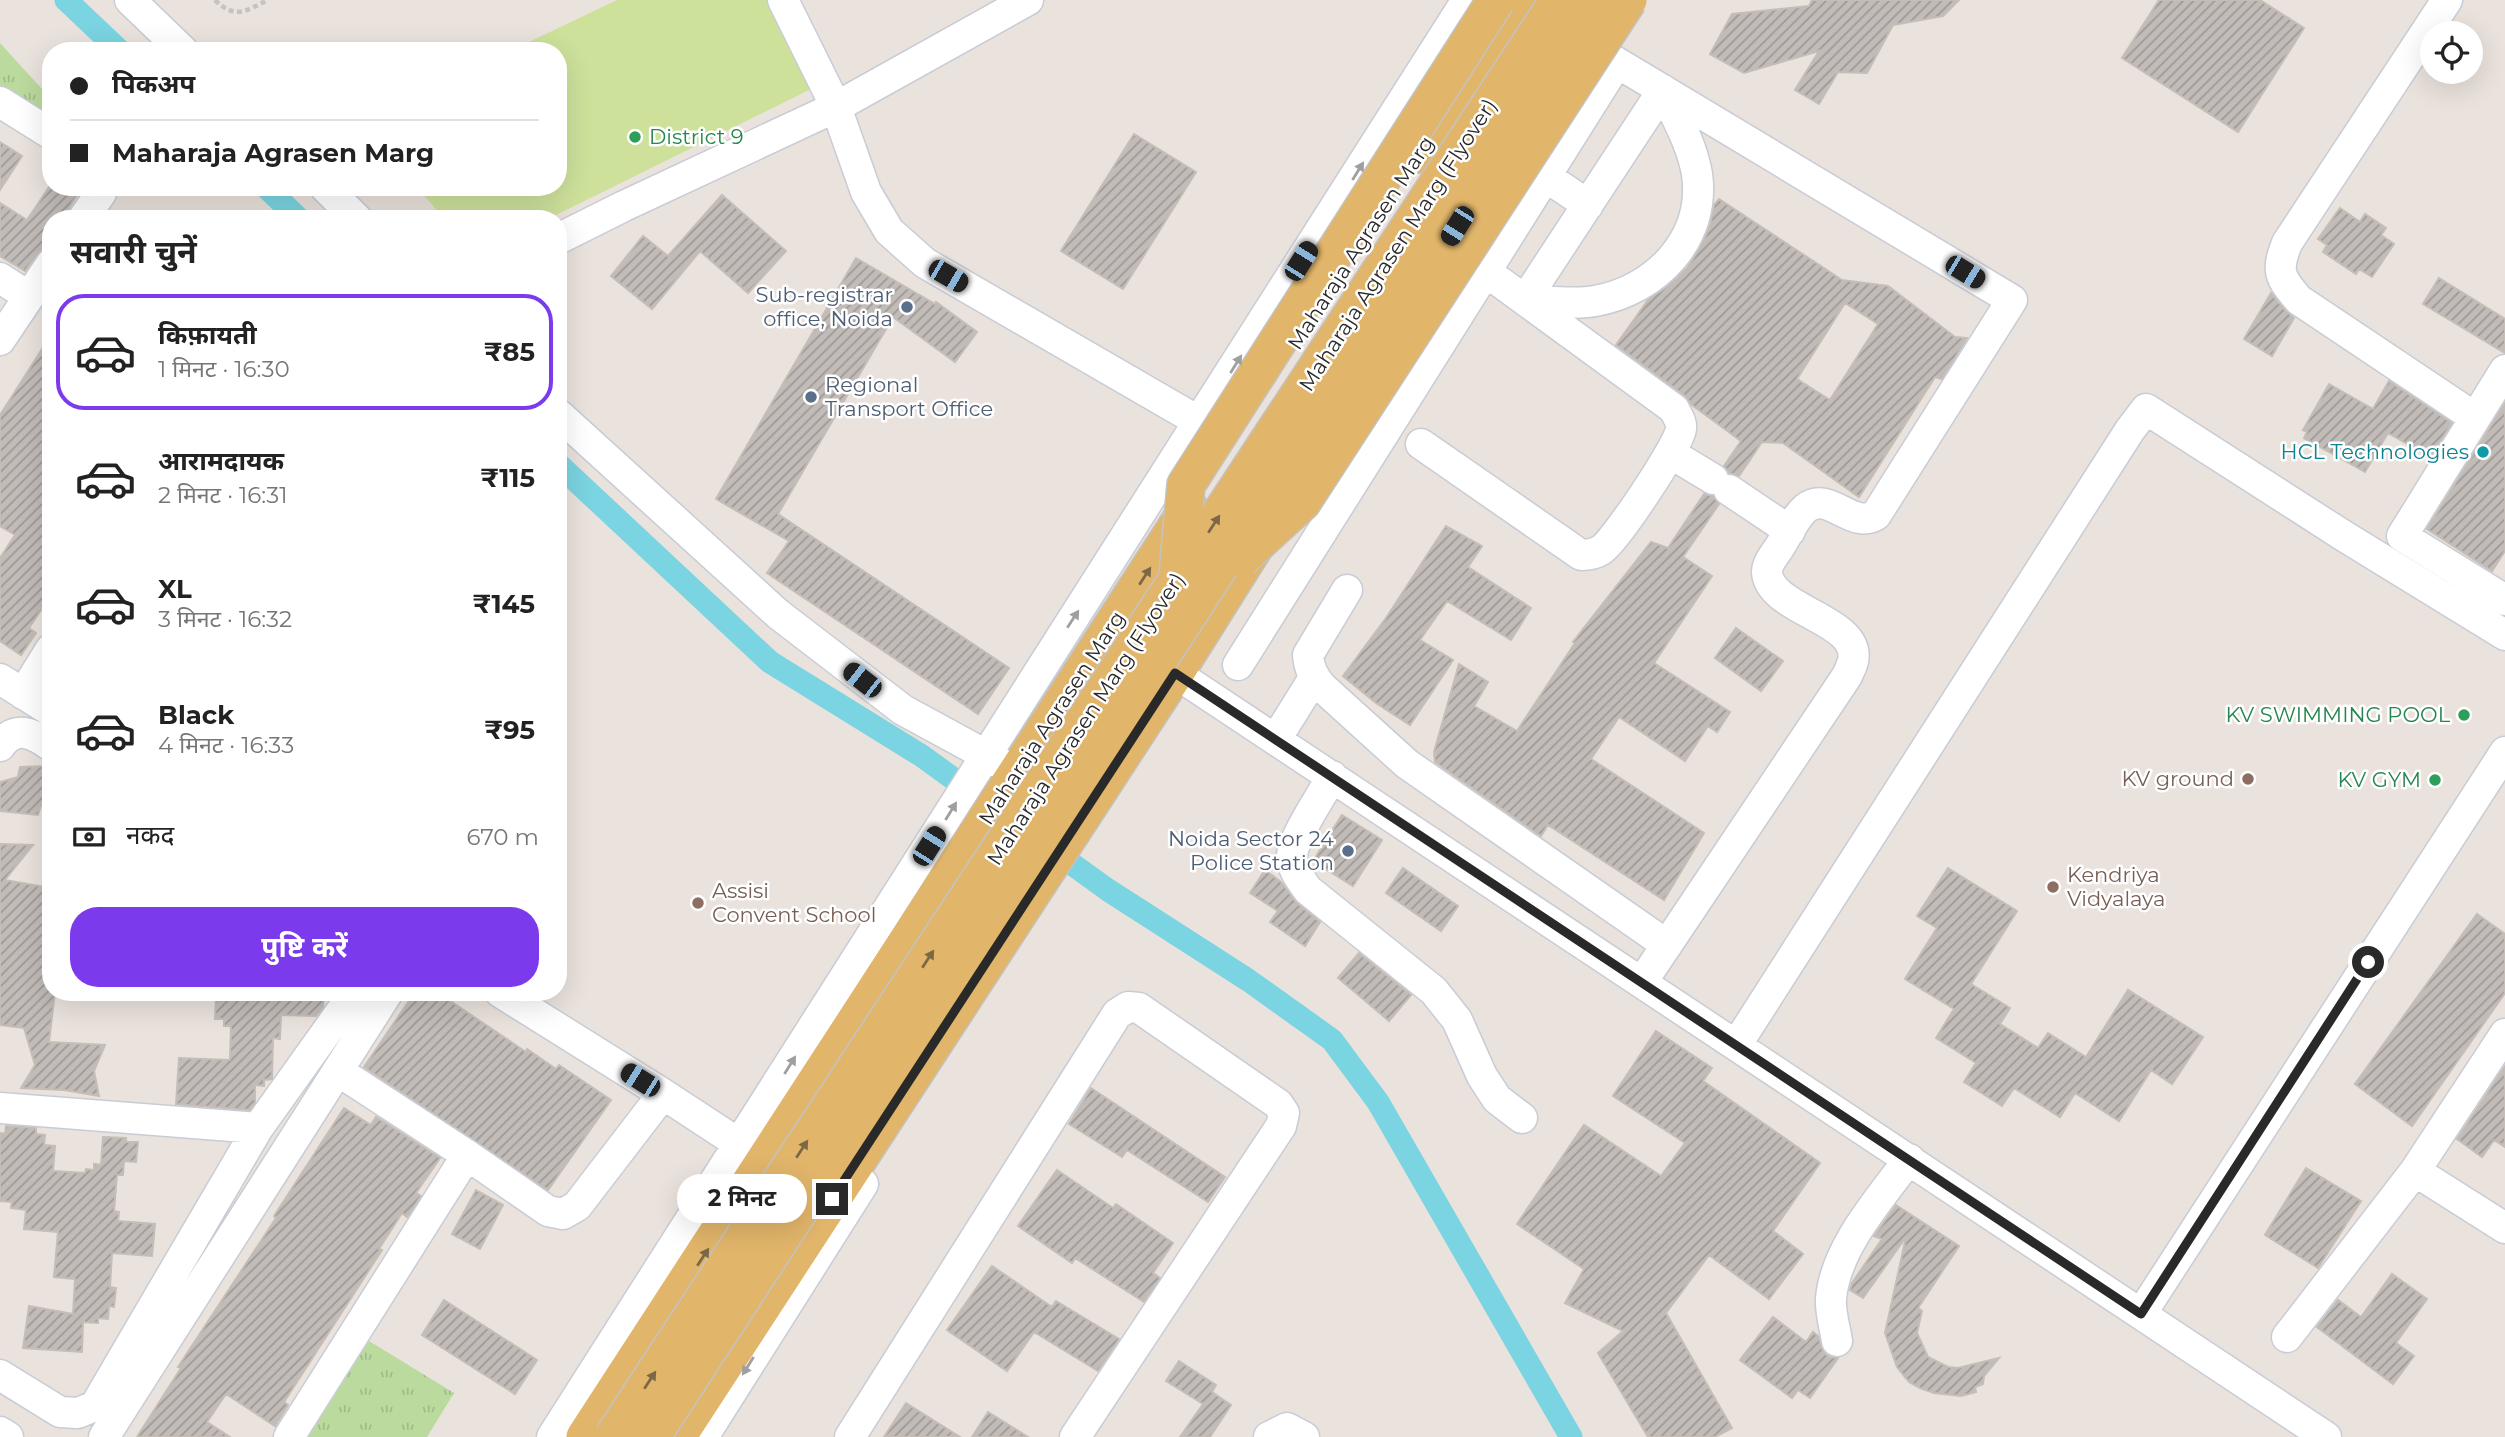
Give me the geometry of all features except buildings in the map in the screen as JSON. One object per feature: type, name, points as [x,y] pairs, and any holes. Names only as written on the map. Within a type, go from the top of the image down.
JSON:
[{"type":"main road","points":[[1190,586],[1186,485],[1496,0]]},
{"type":"main road","name":"Maharaja Agrasen Marg","points":[[585,1437],[676,1297],[752,1152],[967,850],[1006,768],[1232,441],[1519,0]]},
{"type":"main road","name":"Maharaja Agrasen Marg (Flyover)","points":[[651,1437],[1559,0]]},
{"type":"main road","name":"Maharaja Agrasen Marg (Flyover)","points":[[613,1437],[1589,0]]},
{"type":"main road","points":[[677,1437],[1175,673],[1601,0]]},
{"type":"main road","points":[[1190,586],[1302,502],[1628,0]]},
{"type":"main road","points":[[676,1297],[741,1339]]},
{"type":"street","points":[[130,0],[174,42]]},
{"type":"street","points":[[783,0],[836,107],[866,192],[889,231],[925,263],[1232,441]]},
{"type":"street","points":[[567,234],[836,107],[1028,0]]},
{"type":"street","points":[[552,1437],[752,1152],[1006,768],[1199,421],[1466,0]]},
{"type":"street","points":[[2447,0],[2287,243],[2279,264],[2285,284],[2299,300],[2474,417]]},
{"type":"street","points":[[1576,38],[2011,300],[1876,515],[1869,520],[1859,519],[1827,504],[1817,503],[1806,509],[1771,559],[1767,571],[1770,583],[1781,595],[1842,633],[1850,645],[1854,659],[1847,676],[1642,982]]},
{"type":"street","points":[[1238,665],[1617,63]]},
{"type":"street","points":[[1525,300],[1662,90]]},
{"type":"street","points":[[1525,300],[1594,302],[1625,292],[1654,275],[1677,255],[1698,208],[1697,174],[1688,141],[1662,90]]},
{"type":"street","points":[[0,102],[42,128]]},
{"type":"street","points":[[1545,176],[1588,205]]},
{"type":"street","points":[[334,196],[348,210]]},
{"type":"street","points":[[1421,444],[1581,555],[1591,555],[1604,549],[1670,453],[1681,430],[1674,410],[1485,271]]},
{"type":"street","points":[[0,340],[42,277]]},
{"type":"street","points":[[0,278],[28,296]]},
{"type":"street","points":[[2505,370],[2402,536],[2505,600]]},
{"type":"street","points":[[1737,1044],[2146,409],[2332,529],[2505,635]]},
{"type":"street","points":[[567,422],[788,622],[903,710],[1006,768]]},
{"type":"street","points":[[1670,453],[1790,531]]},
{"type":"street","points":[[1347,590],[1308,655],[1314,678],[1407,764],[1667,945]]},
{"type":"street","points":[[42,658],[12,687],[42,705]]},
{"type":"street","points":[[1175,673],[2326,1437]]},
{"type":"street","points":[[1276,739],[1314,678]]},
{"type":"street","points":[[0,746],[5,738],[19,732],[34,734],[42,740]]},
{"type":"street","points":[[2141,1314],[2505,752]]},
{"type":"street","points":[[1332,776],[1297,839],[1292,857],[1297,875],[1308,890],[1434,990],[1458,1020],[1482,1076],[1497,1099],[1522,1118]]},
{"type":"street","points":[[703,1437],[997,972],[1006,930]]},
{"type":"street","points":[[0,1375],[60,1412],[78,1413],[95,1406],[258,1128],[349,1001]]},
{"type":"street","points":[[104,1437],[382,1001]]},
{"type":"street","points":[[514,1001],[752,1152]]},
{"type":"street","points":[[850,1437],[1117,1014],[1128,1007],[1139,1008],[1278,1104],[1284,1113],[1281,1126],[1075,1437]]},
{"type":"street","points":[[2287,1337],[2414,1171],[2505,1034]]},
{"type":"street","points":[[338,1071],[548,1211],[563,1214],[577,1206],[663,1094]]},
{"type":"street","points":[[0,1108],[258,1128]]},
{"type":"street","points":[[289,1437],[467,1155]]},
{"type":"street","points":[[1837,1341],[1830,1301],[1835,1271],[1852,1240],[1909,1159]]},
{"type":"street","points":[[2414,1171],[2505,1228]]},
{"type":"street","points":[[1269,1437],[1287,1428],[1304,1437]]},
{"type":"street","points":[[0,1432],[8,1437]]},
{"type":"path","points":[[215,0],[225,10],[234,13],[268,0]]},
{"type":"green space","name":"District 9","points":[[617,0],[770,0],[813,88],[566,210],[436,210],[425,196],[567,196],[567,42],[529,42]]},
{"type":"green space","points":[[0,43],[42,89],[42,117],[0,91]]},
{"type":"green space","points":[[369,1341],[454,1393],[427,1437],[308,1437]]},
{"type":"waterway","points":[[66,0],[110,42]]},
{"type":"waterway","points":[[275,196],[290,210]]},
{"type":"waterway","points":[[567,472],[770,662],[922,756],[955,780]]},
{"type":"waterway","points":[[1047,846],[1108,890],[1248,980],[1332,1040],[1378,1102],[1571,1437]]},
{"type":"place","name":"District 9","points":[[635,137]]},
{"type":"place","name":"Sub-registrar office, Noida","points":[[907,307]]},
{"type":"place","name":"Regional Transport Office","points":[[811,397]]},
{"type":"place","name":"HCL Technologies","points":[[2483,452]]},
{"type":"place","name":"KV SWIMMING POOL","points":[[2464,715]]},
{"type":"place","name":"KV ground","points":[[2248,779]]},
{"type":"place","name":"KV GYM","points":[[2435,780]]},
{"type":"place","name":"Noida Sector 24 Police Station","points":[[1348,851]]},
{"type":"place","name":"Kendriya Vidyalaya","points":[[2053,887]]},
{"type":"place","name":"Assisi Convent School","points":[[698,903]]},
{"type":"route","points":[[832,1199],[1175,673],[2141,1314],[2368,962]]}]
